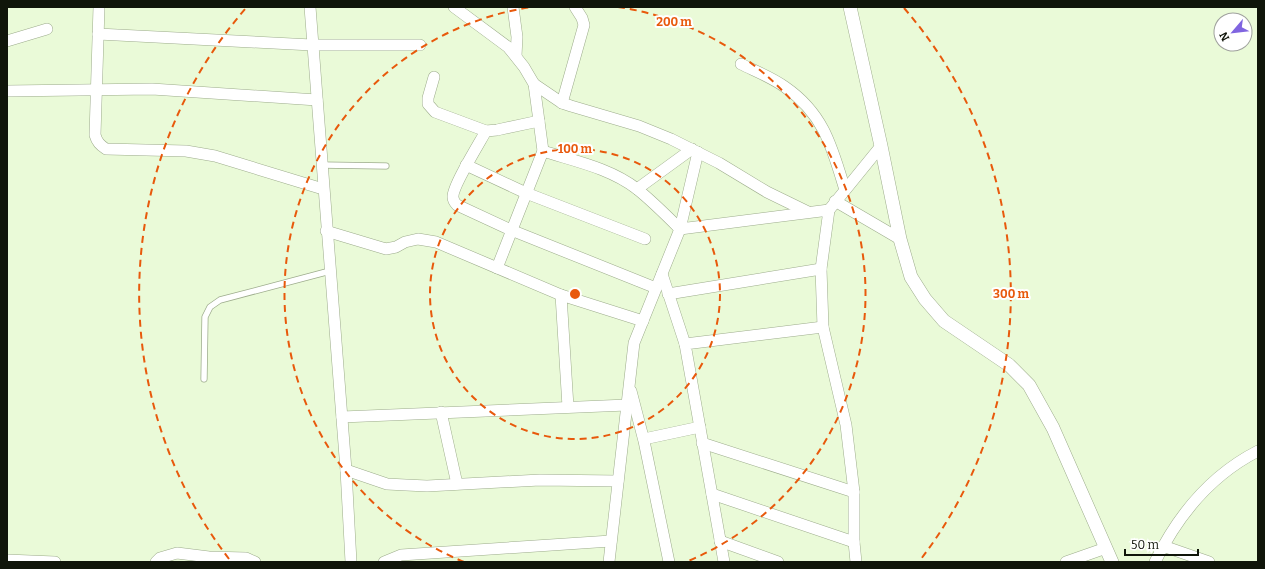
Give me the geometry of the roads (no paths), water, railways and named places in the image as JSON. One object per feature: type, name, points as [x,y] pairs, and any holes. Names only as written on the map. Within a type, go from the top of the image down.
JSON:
[{"type":"street","points":[[99,7],[95,135],[97,142],[106,149],[186,151],[215,156],[323,189]]},
{"type":"street","points":[[310,7],[326,231],[346,470],[351,562]]},
{"type":"street","points":[[454,7],[508,47],[524,67],[534,84],[543,151],[497,268]]},
{"type":"street","points":[[513,7],[517,37],[516,56]]},
{"type":"street","points":[[562,103],[584,25],[582,18],[575,7]]},
{"type":"street","points":[[850,7],[900,239],[911,277],[925,299],[944,321],[1009,365],[1029,385],[1053,428],[1112,562]]},
{"type":"street","points":[[7,41],[47,29]]},
{"type":"street","points":[[98,34],[312,45],[420,45]]},
{"type":"street","points":[[741,64],[783,86],[799,98],[811,110],[826,133],[845,190]]},
{"type":"street","points":[[434,77],[428,98],[428,104],[435,112],[486,131],[539,121]]},
{"type":"street","points":[[534,84],[562,103],[639,126],[671,139],[767,192],[808,212]]},
{"type":"street","points":[[7,91],[96,89],[152,90],[317,100]]},
{"type":"street","points":[[486,131],[453,191],[452,196],[457,205],[511,230],[656,288]]},
{"type":"street","points":[[856,562],[854,542],[854,492],[846,425],[823,327],[821,269],[832,205],[881,146]]},
{"type":"street","points":[[543,151],[604,171],[636,189],[680,229],[808,212],[832,205],[900,239]]},
{"type":"street","points":[[636,189],[695,151]]},
{"type":"street","points":[[609,562],[634,343],[680,229],[695,151]]},
{"type":"street","points":[[466,166],[526,193],[645,239]]},
{"type":"street","points":[[326,231],[386,250],[405,242],[418,239],[430,241],[561,295],[643,322]]},
{"type":"street","points":[[668,294],[821,269]]},
{"type":"street","points":[[662,274],[685,344],[724,562]]},
{"type":"street","points":[[561,295],[568,407]]},
{"type":"street","points":[[685,344],[823,327]]},
{"type":"street","points":[[629,385],[644,439],[669,562]]},
{"type":"street","points":[[342,417],[627,404]]},
{"type":"street","points":[[441,412],[457,484]]},
{"type":"street","points":[[644,439],[700,427]]},
{"type":"street","points":[[702,442],[854,492]]},
{"type":"street","points":[[1155,562],[1163,546],[1204,489],[1223,472],[1242,459],[1258,451]]},
{"type":"street","points":[[346,470],[387,484],[427,486],[540,480],[618,481]]},
{"type":"street","points":[[712,494],[854,542]]},
{"type":"street","points":[[384,562],[401,555],[611,541]]},
{"type":"street","points":[[720,541],[778,562]]},
{"type":"street","points":[[1163,546],[1209,562]]},
{"type":"street","points":[[1066,562],[1106,548]]},
{"type":"street","points":[[156,562],[160,558],[177,553],[209,557],[246,558],[255,562]]},
{"type":"street","points":[[421,554],[432,562]]},
{"type":"street","points":[[7,560],[55,562]]},
{"type":"lane","points":[[321,165],[386,166]]},
{"type":"lane","points":[[204,379],[205,317],[210,307],[220,300],[330,271]]}]
